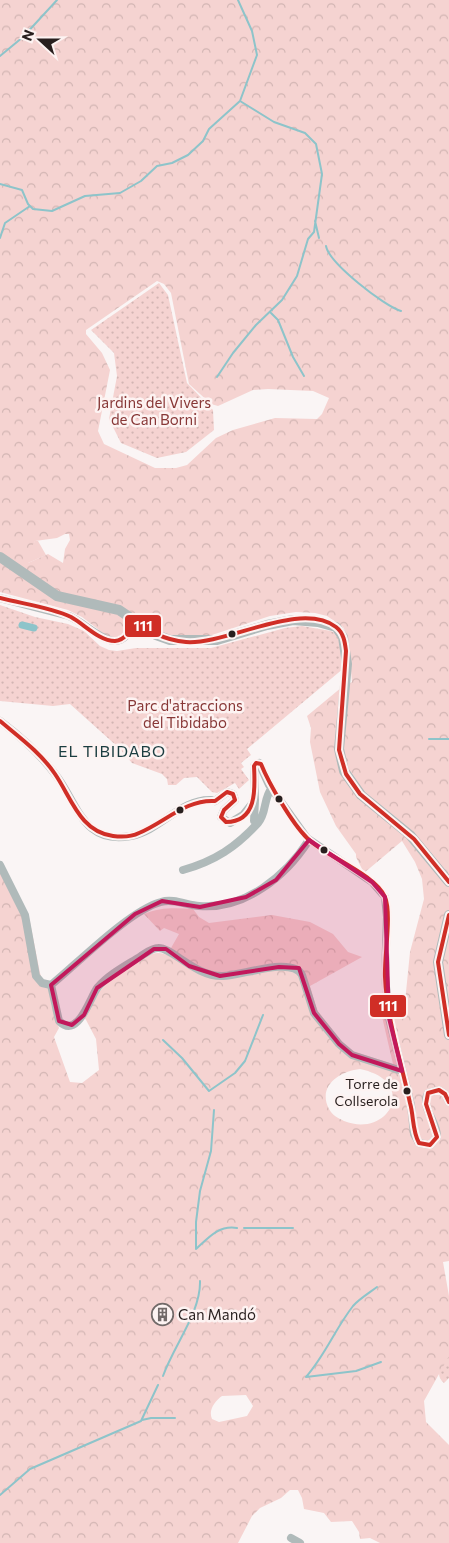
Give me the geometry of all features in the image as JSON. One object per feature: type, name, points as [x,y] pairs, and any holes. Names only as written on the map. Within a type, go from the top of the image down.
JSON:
[{"type":"street","points":[[0,557],[57,596],[119,610],[160,637],[183,642],[217,640],[267,624],[293,620],[318,622],[339,629],[343,637],[347,667],[339,748],[344,771],[361,795],[410,835],[449,882]]},
{"type":"street","points":[[0,598],[69,616],[80,621],[103,639],[111,642],[118,641],[128,634],[134,619]]},
{"type":"street","points":[[0,721],[26,742],[55,773],[77,813],[96,831],[113,837],[132,836],[195,802],[213,800],[227,792],[233,794],[235,800],[221,813],[223,820],[230,822],[243,815],[255,800]]},
{"type":"street","points":[[258,823],[254,820],[256,780],[254,768],[256,763],[262,766],[272,788],[308,840],[372,882],[384,897],[388,917],[385,961],[389,1018],[410,1100],[415,1137],[421,1145],[432,1144],[438,1134],[427,1107],[427,1096],[430,1092],[439,1090],[445,1094],[449,1102]]},
{"type":"street","points":[[183,870],[209,862],[240,843],[264,817],[268,792],[272,788]]},
{"type":"street","points":[[51,985],[135,914],[162,901],[200,907],[228,903],[246,896],[276,880],[290,866],[308,840]]},
{"type":"street","points":[[0,865],[24,915],[36,976],[42,983],[51,985]]},
{"type":"street","points":[[449,915],[438,962],[449,1035]]},
{"type":"street","points":[[51,985],[59,1021],[65,1025],[72,1025],[84,1015],[97,988],[154,949],[166,950],[189,966],[220,976],[279,967],[293,967],[300,970],[314,1013],[338,1044],[352,1055],[402,1071]]},
{"type":"street","points":[[291,1538],[300,1543]]},
{"type":"highlighted area","points":[[309,840],[372,882],[385,897],[389,1018],[402,1071],[352,1055],[339,1044],[314,1013],[299,968],[279,967],[220,976],[189,966],[166,949],[154,949],[97,988],[84,1015],[72,1025],[59,1021],[51,985],[135,914],[162,901],[200,907],[246,897],[276,880]]},
{"type":"green space","points":[[0,0],[449,0],[449,1261],[443,1262],[449,1296],[449,1356],[424,1401],[426,1422],[449,1445],[449,1543],[380,1543],[370,1538],[360,1539],[359,1532],[352,1521],[331,1522],[324,1513],[304,1509],[298,1490],[290,1490],[281,1498],[260,1508],[252,1516],[238,1543],[0,1543],[0,862],[30,922],[40,973],[42,979],[49,982],[51,1004],[59,1028],[54,1037],[70,1082],[82,1083],[99,1070],[96,1039],[85,1018],[102,989],[125,969],[151,954],[170,955],[171,948],[179,934],[164,928],[160,931],[144,914],[168,908],[193,909],[199,917],[209,923],[272,915],[310,922],[333,934],[348,952],[362,957],[310,986],[317,1010],[348,1050],[393,1064],[380,1008],[405,1002],[410,952],[424,899],[422,879],[415,862],[402,841],[364,873],[356,854],[336,826],[320,792],[310,742],[311,728],[307,716],[342,687],[352,682],[348,637],[343,627],[327,616],[296,612],[270,616],[209,636],[174,636],[157,631],[126,634],[117,639],[108,637],[82,617],[68,610],[0,592]],"holes":[[[157,281],[164,284],[171,293],[189,384],[211,404],[218,406],[253,390],[268,389],[313,391],[329,398],[322,414],[317,419],[275,418],[233,430],[216,438],[187,465],[176,468],[155,468],[104,444],[98,431],[110,370],[102,353],[86,334],[86,330]],[[69,534],[70,540],[65,549],[63,563],[48,554],[28,563],[35,541]],[[360,1069],[378,1075],[389,1085],[393,1095],[391,1106],[384,1116],[374,1122],[360,1124],[344,1121],[333,1115],[329,1109],[326,1101],[328,1087],[338,1076]],[[246,1395],[253,1406],[247,1416],[219,1422],[212,1419],[211,1412],[215,1403],[222,1396]]]},
{"type":"green space","name":"Jardins del Vivers de Can Borni","points":[[159,283],[168,295],[187,383],[213,410],[214,430],[186,452],[157,458],[121,443],[109,419],[117,376],[114,353],[91,330]]},
{"type":"green space","points":[[35,541],[38,541],[46,555],[28,563],[28,553]]},
{"type":"green space","name":"Parc d'atraccions del Tibidabo","points":[[0,605],[35,617],[68,624],[84,631],[100,646],[117,651],[136,648],[211,648],[285,628],[302,626],[331,631],[338,635],[344,668],[247,749],[251,755],[241,763],[244,767],[241,769],[249,780],[239,789],[235,783],[217,793],[212,792],[197,777],[184,778],[176,785],[168,785],[167,779],[162,774],[132,763],[119,748],[70,704],[53,706],[0,701]]},
{"type":"green space","points":[[449,1353],[449,1378],[444,1383],[439,1376],[439,1372]]},
{"type":"waterway","points":[[0,56],[23,37],[57,0]]},
{"type":"waterway","points":[[217,377],[233,353],[256,325],[282,300],[297,276],[308,239],[314,232],[322,174],[316,144],[305,133],[274,122],[240,101],[257,55],[252,31],[238,0]]},
{"type":"waterway","points":[[0,184],[22,190],[28,204],[33,209],[52,211],[85,196],[120,193],[141,181],[157,166],[172,163],[188,155],[203,141],[209,129],[240,101]]},
{"type":"waterway","points":[[0,238],[5,223],[30,206]]},
{"type":"waterway","points":[[315,221],[319,238]]},
{"type":"waterway","points":[[326,246],[337,263],[358,283],[401,311]]},
{"type":"waterway","points":[[271,313],[278,320],[293,357],[304,376]]},
{"type":"waterway","points":[[22,625],[34,628]]},
{"type":"waterway","points":[[429,739],[449,739]]},
{"type":"waterway","points":[[163,1040],[182,1058],[209,1091],[235,1073],[245,1061],[263,1015]]},
{"type":"waterway","points":[[196,1249],[196,1222],[200,1191],[211,1151],[214,1110]]},
{"type":"waterway","points":[[196,1249],[210,1236],[220,1230],[237,1228]]},
{"type":"waterway","points":[[244,1228],[293,1228]]},
{"type":"waterway","points":[[163,1376],[192,1317],[199,1293],[200,1281]]},
{"type":"waterway","points":[[306,1377],[353,1306],[377,1287]]},
{"type":"waterway","points":[[306,1377],[356,1371],[381,1362]]},
{"type":"waterway","points":[[0,1495],[30,1469],[141,1421],[158,1385]]},
{"type":"waterway","points":[[142,1420],[175,1418]]},
{"type":"transit line","name":"111","points":[[0,598],[63,614],[76,620],[97,635],[115,641],[125,636],[134,619],[158,635],[186,642],[203,641],[303,618],[321,620],[336,627],[345,641],[346,651],[339,750],[346,774],[360,794],[414,839],[449,882]]},
{"type":"transit line","name":"111","points":[[0,721],[49,766],[84,821],[92,828],[113,836],[136,834],[176,812],[204,801],[215,801],[227,792],[233,794],[235,800],[224,810],[221,817],[226,822],[236,820],[244,816],[249,810],[254,793],[254,766],[256,763],[261,764],[281,803],[307,838],[325,852],[361,873],[380,889],[385,897],[388,914],[385,969],[386,993],[391,1025],[411,1108],[415,1133],[419,1143],[430,1145],[437,1137],[426,1104],[428,1093],[439,1090],[445,1094],[449,1102]]},
{"type":"transit line","name":"111","points":[[449,915],[438,962],[449,1035]]},
{"type":"place","name":"Torre de Collserola","points":[[407,1091]]},
{"type":"place","name":"Can Mandó","points":[[162,1314]]},
{"type":"district","name":"EL TIBIDABO","points":[[112,750]]}]
